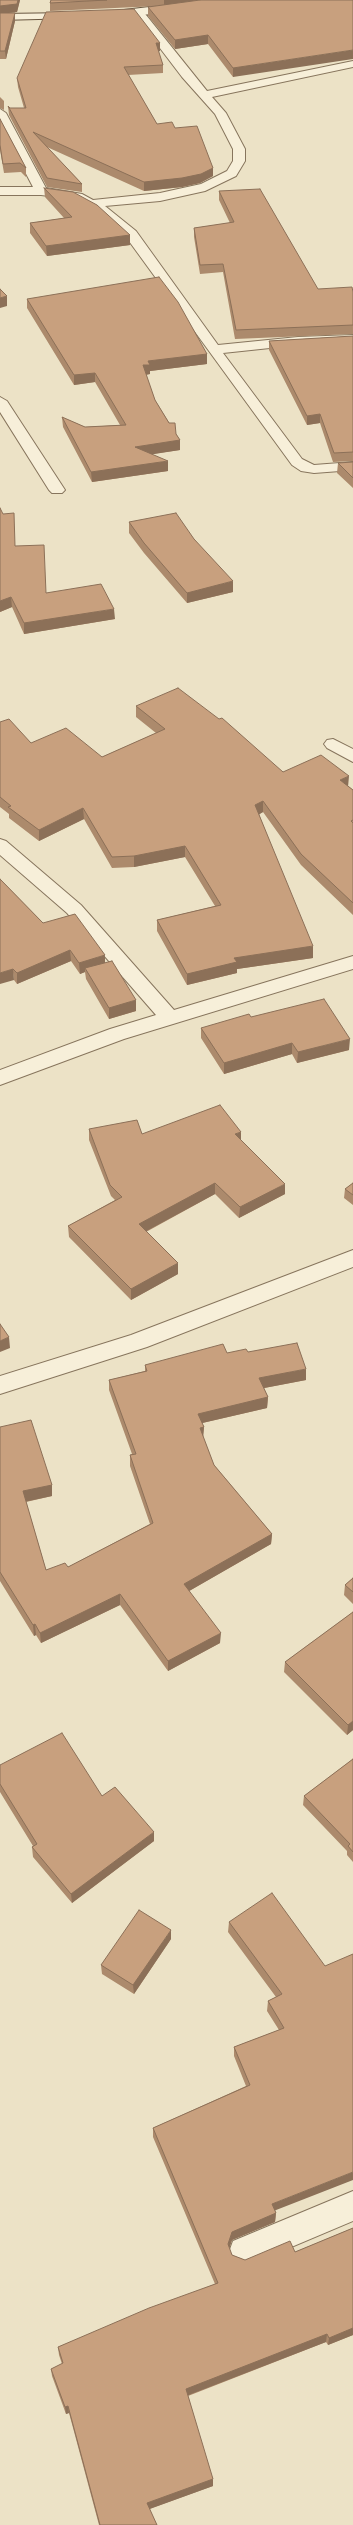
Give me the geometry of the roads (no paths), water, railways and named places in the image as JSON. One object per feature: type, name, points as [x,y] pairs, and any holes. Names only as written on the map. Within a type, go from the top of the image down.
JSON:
[{"type":"street","points":[[99,15],[138,12],[229,0]]},
{"type":"street","points":[[92,204],[180,194],[205,187],[232,173],[239,161],[239,149],[220,113],[138,12]]},
{"type":"street","points":[[0,17],[84,16]]},
{"type":"street","points":[[204,94],[353,64]]},
{"type":"street","points":[[0,113],[34,191]]},
{"type":"street","points":[[0,191],[34,191],[78,197],[92,204],[131,234],[297,462],[306,468],[314,469],[353,466]]},
{"type":"street","points":[[0,203],[34,191]]},
{"type":"street","points":[[214,350],[298,341],[353,339]]},
{"type":"street","points":[[0,401],[58,490]]},
{"type":"street","points":[[332,744],[353,757]]},
{"type":"street","points":[[0,845],[74,909],[170,1018]]},
{"type":"street","points":[[0,1078],[117,1034],[353,962]]},
{"type":"street","points":[[0,1385],[139,1341],[353,1258]]},
{"type":"street","points":[[244,2252],[353,2206]]}]
